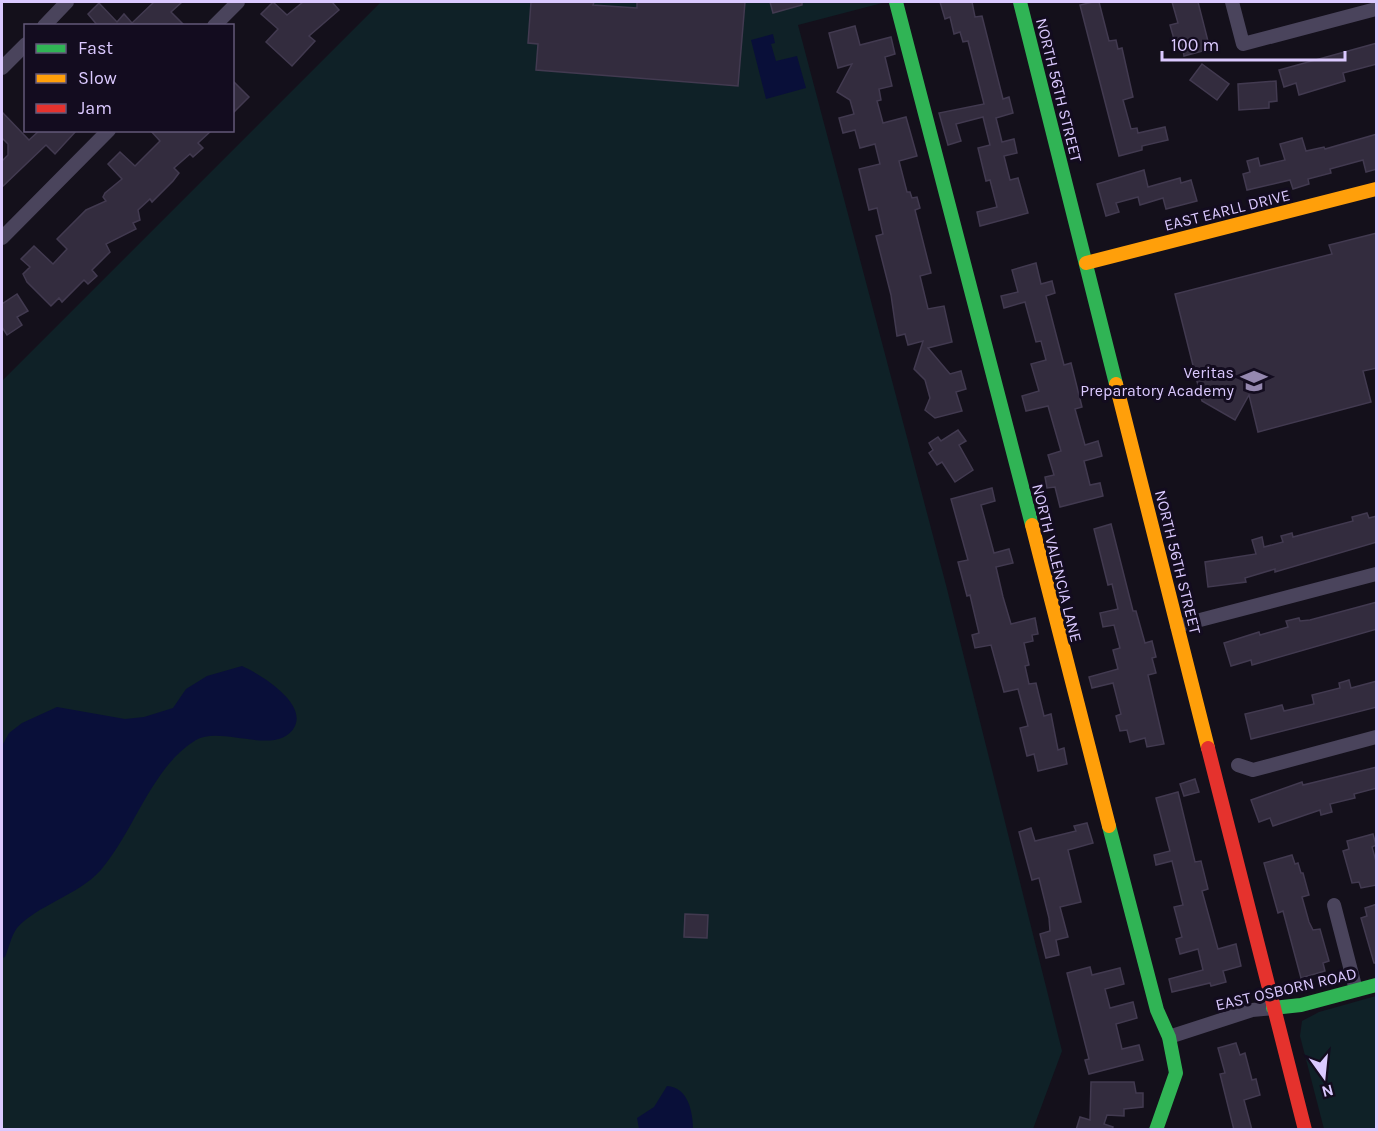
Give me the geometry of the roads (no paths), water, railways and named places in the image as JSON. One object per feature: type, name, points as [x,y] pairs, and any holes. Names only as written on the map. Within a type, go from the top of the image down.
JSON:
[{"type":"street","points":[[46,24],[67,2]]},
{"type":"street","points":[[216,24],[238,2]]},
{"type":"street","name":"NORTH VALENCIA LANE","points":[[896,2],[1102,804],[1157,1010],[1169,1036],[1176,1073],[1156,1130]]},
{"type":"street","name":"NORTH 56TH STREET","points":[[1020,2],[1305,1130]]},
{"type":"street","points":[[1232,2],[1243,44],[1377,9]]},
{"type":"street","points":[[2,68],[24,46]]},
{"type":"street","points":[[2,238],[107,132]]},
{"type":"street","name":"EAST EARLL DRIVE","points":[[1086,263],[1377,189]]},
{"type":"street","points":[[1177,626],[1377,574]]},
{"type":"street","points":[[1238,765],[1253,770],[1377,737]]},
{"type":"street","points":[[1334,905],[1356,990]]},
{"type":"street","name":"EAST OSBORN ROAD","points":[[1169,1036],[1252,1010],[1301,1005],[1377,985]]},
{"type":"place","name":"Veritas Preparatory Academy","points":[[1254,381]]}]
